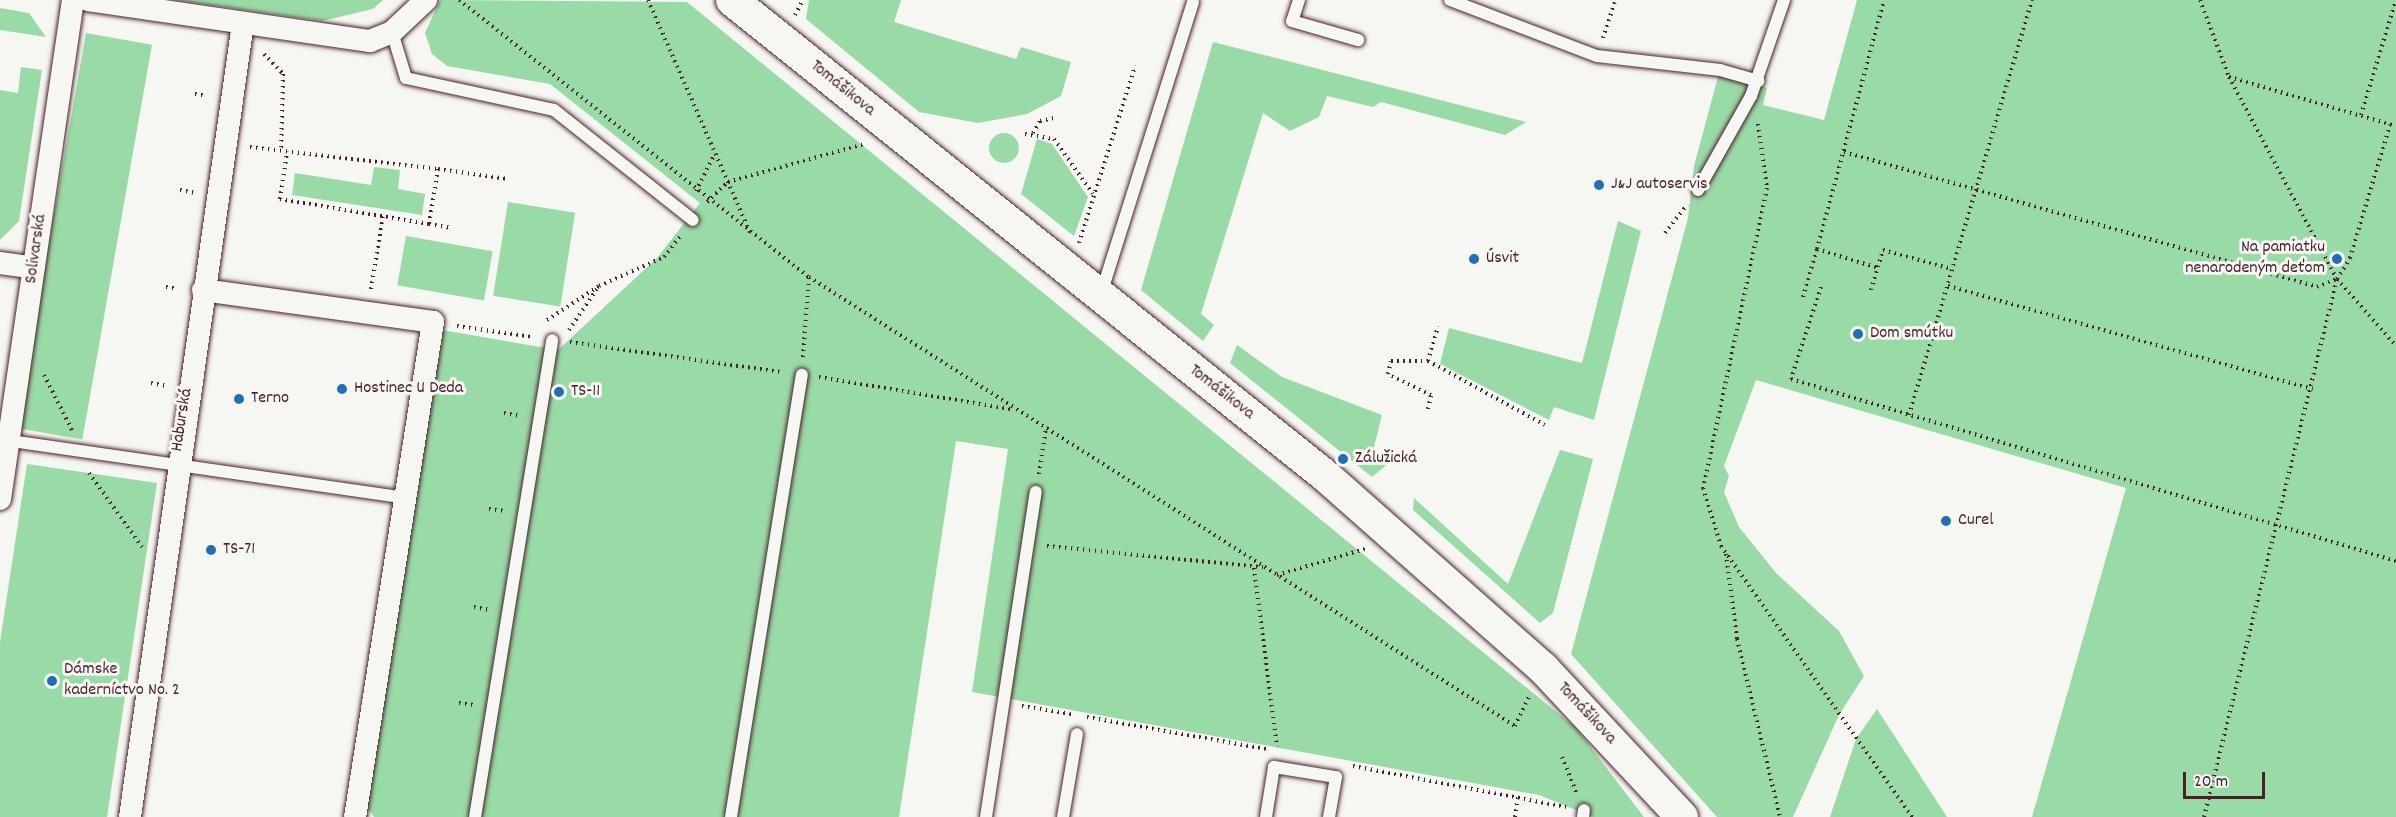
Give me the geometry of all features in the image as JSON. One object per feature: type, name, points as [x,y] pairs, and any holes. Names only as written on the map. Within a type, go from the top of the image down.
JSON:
[{"type":"main road","name":"Tomášikova","points":[[732,0],[1100,298],[1328,478],[1543,668],[1682,817]]},
{"type":"street","name":"Solivarská","points":[[0,499],[5,440],[34,268],[73,0]]},
{"type":"street","points":[[88,0],[242,32],[370,40],[392,32],[426,0]]},
{"type":"street","name":"Haburská","points":[[130,817],[176,467],[242,32]]},
{"type":"street","points":[[0,263],[34,268]]},
{"type":"street","points":[[203,290],[433,322],[355,817]]},
{"type":"lane","points":[[1299,0],[1292,21],[1358,40]]},
{"type":"lane","points":[[1450,0],[1597,56],[1720,70],[1758,81]]},
{"type":"lane","points":[[1698,190],[1758,81],[1784,0]]},
{"type":"lane","points":[[1100,298],[1193,2]]},
{"type":"lane","points":[[392,32],[406,78],[554,111],[693,220]]},
{"type":"lane","points":[[475,817],[552,340]]},
{"type":"lane","points":[[731,817],[802,375]]},
{"type":"lane","points":[[5,440],[176,467],[407,498]]},
{"type":"lane","points":[[986,817],[1036,492]]},
{"type":"lane","points":[[1063,817],[1077,734]]},
{"type":"lane","points":[[1266,817],[1274,767],[1336,777],[1329,817]]},
{"type":"path","points":[[459,0],[751,236],[809,277],[1515,726]]},
{"type":"path","points":[[648,0],[751,236]]},
{"type":"path","points":[[794,18],[803,0]]},
{"type":"path","points":[[1803,297],[1884,0]]},
{"type":"path","points":[[1909,415],[1953,269],[1973,192],[2032,0]]},
{"type":"path","points":[[2200,0],[2229,77],[2337,279],[2396,346]]},
{"type":"path","points":[[2361,115],[2396,0]]},
{"type":"path","points":[[1597,56],[1616,2]]},
{"type":"path","points":[[242,32],[283,74],[281,151]]},
{"type":"path","points":[[1078,246],[1135,66]]},
{"type":"path","points":[[2229,77],[2396,126]]},
{"type":"path","points":[[1751,96],[1766,155],[1767,188],[1704,488],[1726,553],[1737,639],[1780,817]]},
{"type":"path","points":[[1033,133],[1040,121],[1054,118]]},
{"type":"path","points":[[2204,817],[2313,389],[2337,279],[2350,258],[2390,124]]},
{"type":"path","points":[[1025,134],[1033,133],[1054,139],[1094,195]]},
{"type":"path","points":[[540,325],[599,286],[664,257],[708,201],[728,182],[866,143]]},
{"type":"path","points":[[245,146],[507,179]]},
{"type":"path","points":[[287,152],[280,199],[451,228]]},
{"type":"path","points":[[1844,152],[1973,192],[2317,287],[2337,279]]},
{"type":"path","points":[[696,191],[715,153]]},
{"type":"path","points":[[429,224],[438,169]]},
{"type":"path","points":[[1665,233],[1679,214]]},
{"type":"path","points":[[370,293],[383,216]]},
{"type":"path","points":[[1817,249],[1878,268]]},
{"type":"path","points":[[1871,290],[1883,250],[1953,269]]},
{"type":"path","points":[[802,375],[809,277]]},
{"type":"path","points":[[599,286],[562,341],[802,375],[1014,409]]},
{"type":"path","points":[[1948,286],[2313,389]]},
{"type":"path","points":[[1821,287],[1791,379],[2396,561]]},
{"type":"path","points":[[433,322],[552,340]]},
{"type":"path","points":[[1428,361],[1438,326]]},
{"type":"path","points":[[523,336],[532,330]]},
{"type":"path","points":[[1428,409],[1431,396],[1388,374],[1391,362],[1428,361],[1545,425]]},
{"type":"path","points":[[39,366],[75,434]]},
{"type":"path","points":[[1036,492],[1046,427]]},
{"type":"path","points":[[86,468],[150,557]]},
{"type":"path","points":[[1028,544],[1254,568],[1265,567]]},
{"type":"path","points":[[1277,575],[1368,548]]},
{"type":"path","points":[[1726,553],[1912,817]]},
{"type":"path","points":[[1254,568],[1278,751]]},
{"type":"path","points":[[1004,704],[1287,753]]},
{"type":"path","points":[[1562,757],[1583,814]]},
{"type":"path","points":[[1348,765],[1518,797],[1583,814]]},
{"type":"path","points":[[1515,817],[1518,797]]},
{"type":"green space","points":[[175,0],[383,0],[373,9],[322,21]]},
{"type":"green space","points":[[440,0],[687,2],[1576,728],[1644,817],[1593,817],[1539,795],[972,692],[1008,449],[956,441],[899,817],[374,817],[367,807],[442,330],[558,350],[657,258],[700,203],[550,84],[447,66],[432,54],[425,33]]},
{"type":"green space","points":[[809,0],[901,0],[894,22],[1016,59],[1021,47],[1071,62],[1061,96],[1027,114],[978,123],[919,112],[806,19]]},
{"type":"green space","points":[[1857,0],[2396,0],[2396,817],[2032,817],[2126,488],[1756,380],[1724,466],[1729,476],[1724,492],[1739,527],[1776,573],[1839,631],[1864,676],[1839,715],[1793,817],[1717,817],[1571,654],[1688,218],[1694,166],[1719,73],[1767,88],[1763,105],[1824,120]]},
{"type":"green space","points":[[0,8],[29,13],[46,37],[0,30]]},
{"type":"green space","points":[[86,33],[152,45],[82,440],[16,428]]},
{"type":"green space","points":[[1213,42],[1526,122],[1505,135],[1381,102],[1373,107],[1327,96],[1319,117],[1290,131],[1263,113],[1201,314],[1214,325],[1203,341],[1141,290]]},
{"type":"green space","points":[[21,67],[42,70],[19,221],[0,240],[0,90],[18,93]]},
{"type":"green space","points":[[1004,133],[1015,137],[1019,148],[1015,159],[1004,163],[993,159],[989,148],[993,137]]},
{"type":"green space","points":[[1037,139],[1052,144],[1088,197],[1074,236],[1021,194]]},
{"type":"green space","points":[[374,167],[400,170],[398,189],[425,194],[422,215],[292,195],[295,173],[371,185]]},
{"type":"green space","points":[[508,202],[575,213],[560,306],[493,296]]},
{"type":"green space","points":[[1618,221],[1641,231],[1594,420],[1554,407],[1549,420],[1440,364],[1449,328],[1582,363]]},
{"type":"green space","points":[[406,236],[493,251],[484,301],[397,285]]},
{"type":"green space","points":[[1237,345],[1282,377],[1382,415],[1374,447],[1389,463],[1372,477],[1230,363]]},
{"type":"green space","points":[[1560,450],[1593,459],[1553,613],[1540,623],[1413,510],[1414,498],[1508,584]]},
{"type":"green space","points":[[27,464],[157,483],[107,817],[0,817],[0,642]]},
{"type":"green space","points":[[1877,709],[1947,817],[1830,817],[1856,739]]},
{"type":"place","name":"J&J autoservis","points":[[1599,185]]},
{"type":"place","name":"Úsvit","points":[[1474,259]]},
{"type":"place","name":"Na pamiatku nenarodeným deťom","points":[[2337,259]]},
{"type":"place","name":"Dom smútku","points":[[1858,334]]},
{"type":"place","name":"Hostinec U Deda","points":[[342,389]]},
{"type":"place","name":"TS-11","points":[[559,392]]},
{"type":"place","name":"Terno","points":[[239,399]]},
{"type":"place","name":"Zálužická","points":[[1343,459]]},
{"type":"place","name":"Curel","points":[[1946,521]]},
{"type":"place","name":"TS-71","points":[[211,550]]},
{"type":"place","name":"Dámske kaderníctvo No. 2","points":[[52,681]]}]
